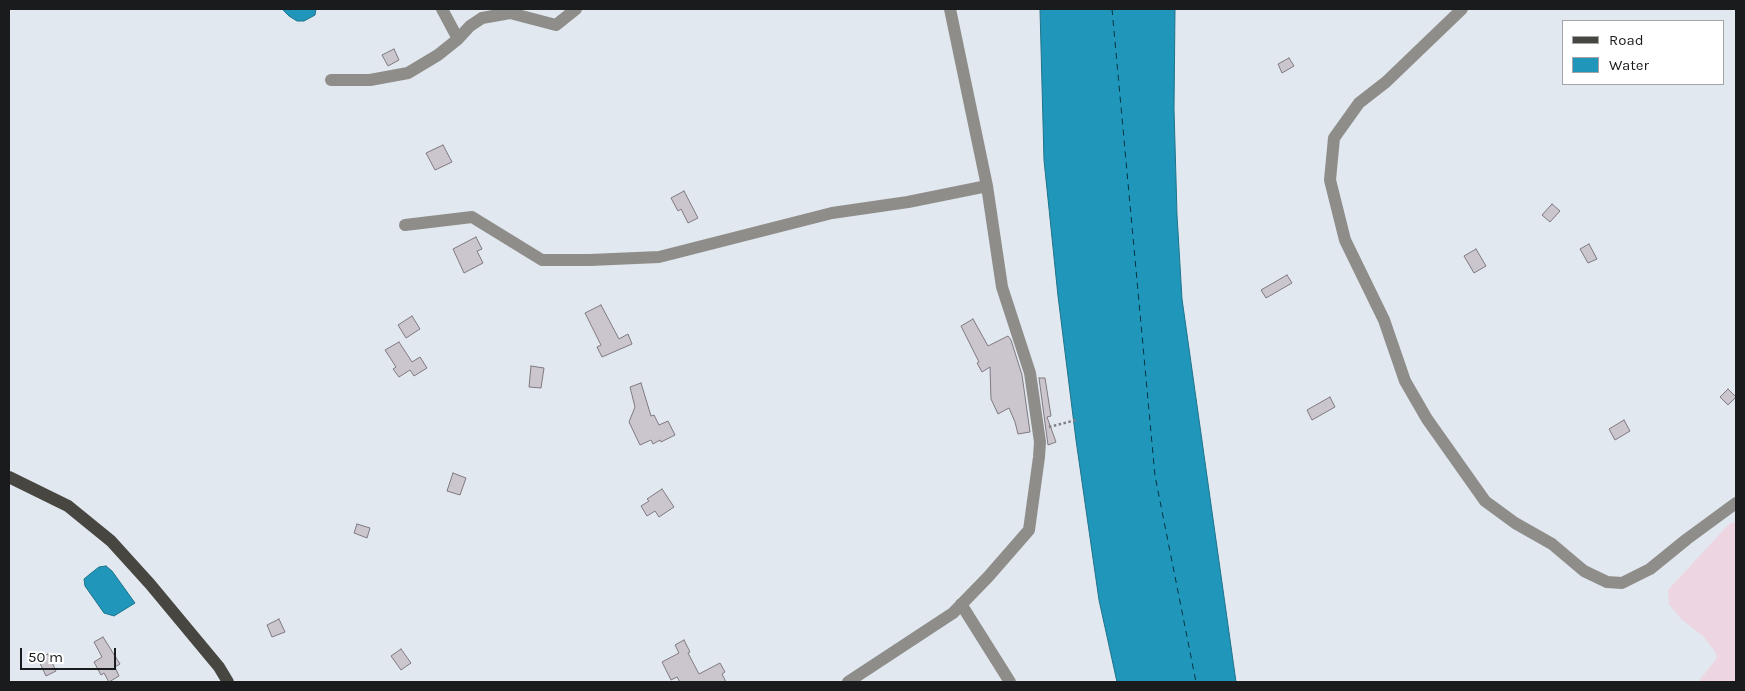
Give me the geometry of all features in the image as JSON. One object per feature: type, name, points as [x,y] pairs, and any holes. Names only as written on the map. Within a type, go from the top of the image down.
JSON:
[{"type":"main road","points":[[9,477],[68,506],[111,541],[150,584],[219,667],[228,682]]},
{"type":"street","points":[[442,9],[458,39]]},
{"type":"street","points":[[331,80],[370,80],[408,73],[438,55],[458,39],[470,26],[482,18],[510,14],[556,25],[576,9]]},
{"type":"street","points":[[848,682],[953,613],[1030,530],[1039,457],[1038,430],[1030,372],[1002,287],[987,186],[950,9]]},
{"type":"street","points":[[1462,9],[1386,82],[1359,103],[1334,138],[1330,180],[1345,240],[1384,320],[1405,381],[1427,419],[1484,501],[1515,523],[1552,544],[1584,571],[1607,582],[1622,583],[1650,569],[1686,539],[1736,503]]},
{"type":"street","points":[[405,225],[472,217],[542,260],[660,257],[832,213],[908,202],[987,186]]},
{"type":"street","points":[[961,604],[1010,682]]},
{"type":"path","points":[[1038,430],[1076,420]]},
{"type":"shaded area","points":[[1736,522],[1736,682],[1698,682],[1717,658],[1704,637],[1681,619],[1669,604],[1668,590],[1729,524]]},
{"type":"water","points":[[282,9],[316,9],[315,15],[304,21],[297,21]]},
{"type":"water","points":[[1040,9],[1175,9],[1174,109],[1182,299],[1236,682],[1117,682],[1099,600],[1058,296],[1044,160]]},
{"type":"water","points":[[106,566],[112,571],[135,603],[114,616],[104,613],[85,586],[84,579],[99,567]]},
{"type":"building","points":[[394,49],[399,60],[388,66],[382,55]]},
{"type":"building","points":[[1289,58],[1294,66],[1282,73],[1278,64]]},
{"type":"building","points":[[443,145],[452,162],[435,170],[426,153]]},
{"type":"building","points":[[684,191],[698,218],[688,223],[681,209],[678,211],[671,198]]},
{"type":"building","points":[[1552,204],[1560,211],[1550,222],[1542,215]]},
{"type":"building","points":[[476,237],[482,249],[477,251],[483,263],[464,273],[453,249]]},
{"type":"building","points":[[1589,244],[1597,259],[1588,263],[1580,249]]},
{"type":"building","points":[[1476,249],[1486,266],[1474,273],[1464,256]]},
{"type":"building","points":[[1287,275],[1292,283],[1266,298],[1261,290]]},
{"type":"building","points":[[601,305],[619,339],[628,334],[632,344],[602,357],[597,347],[601,345],[585,313]]},
{"type":"building","points":[[412,316],[420,329],[406,338],[398,325]]},
{"type":"building","points":[[973,319],[988,346],[1008,336],[1011,340],[1022,375],[1030,432],[1018,434],[1009,408],[998,414],[991,399],[990,367],[982,372],[961,326]]},
{"type":"building","points":[[399,342],[412,362],[420,357],[427,368],[414,376],[410,370],[399,377],[393,369],[396,367],[385,350]]},
{"type":"building","points":[[531,366],[544,368],[541,388],[529,387]]},
{"type":"building","points":[[1039,378],[1045,378],[1051,416],[1047,417],[1056,442],[1048,445]]},
{"type":"building","points":[[641,383],[651,416],[654,415],[659,425],[668,421],[675,435],[661,442],[660,440],[653,444],[651,440],[640,445],[629,422],[635,407],[630,387]]},
{"type":"building","points":[[1728,389],[1736,397],[1728,405],[1720,397]]},
{"type":"building","points":[[1330,397],[1335,407],[1312,420],[1307,410]]},
{"type":"building","points":[[1624,420],[1630,431],[1615,440],[1609,429]]},
{"type":"building","points":[[453,473],[466,478],[460,495],[447,491]]},
{"type":"building","points":[[662,489],[674,507],[659,517],[655,511],[647,516],[641,506],[649,501],[647,499]]},
{"type":"building","points":[[357,524],[370,528],[367,538],[354,533]]},
{"type":"building","points":[[279,619],[285,632],[272,637],[267,625]]},
{"type":"building","points":[[103,637],[120,664],[115,667],[119,676],[109,682],[104,673],[101,675],[94,662],[102,657],[94,642]]},
{"type":"building","points":[[684,640],[690,652],[688,653],[699,674],[720,663],[725,672],[722,674],[726,682],[680,682],[677,677],[671,680],[662,662],[679,653],[675,645]]},
{"type":"building","points":[[401,649],[411,663],[401,670],[391,656]]},
{"type":"building","points":[[48,654],[56,671],[46,676],[38,659]]},
{"type":"ferry route","points":[[1112,9],[1155,476],[1196,682]]}]
